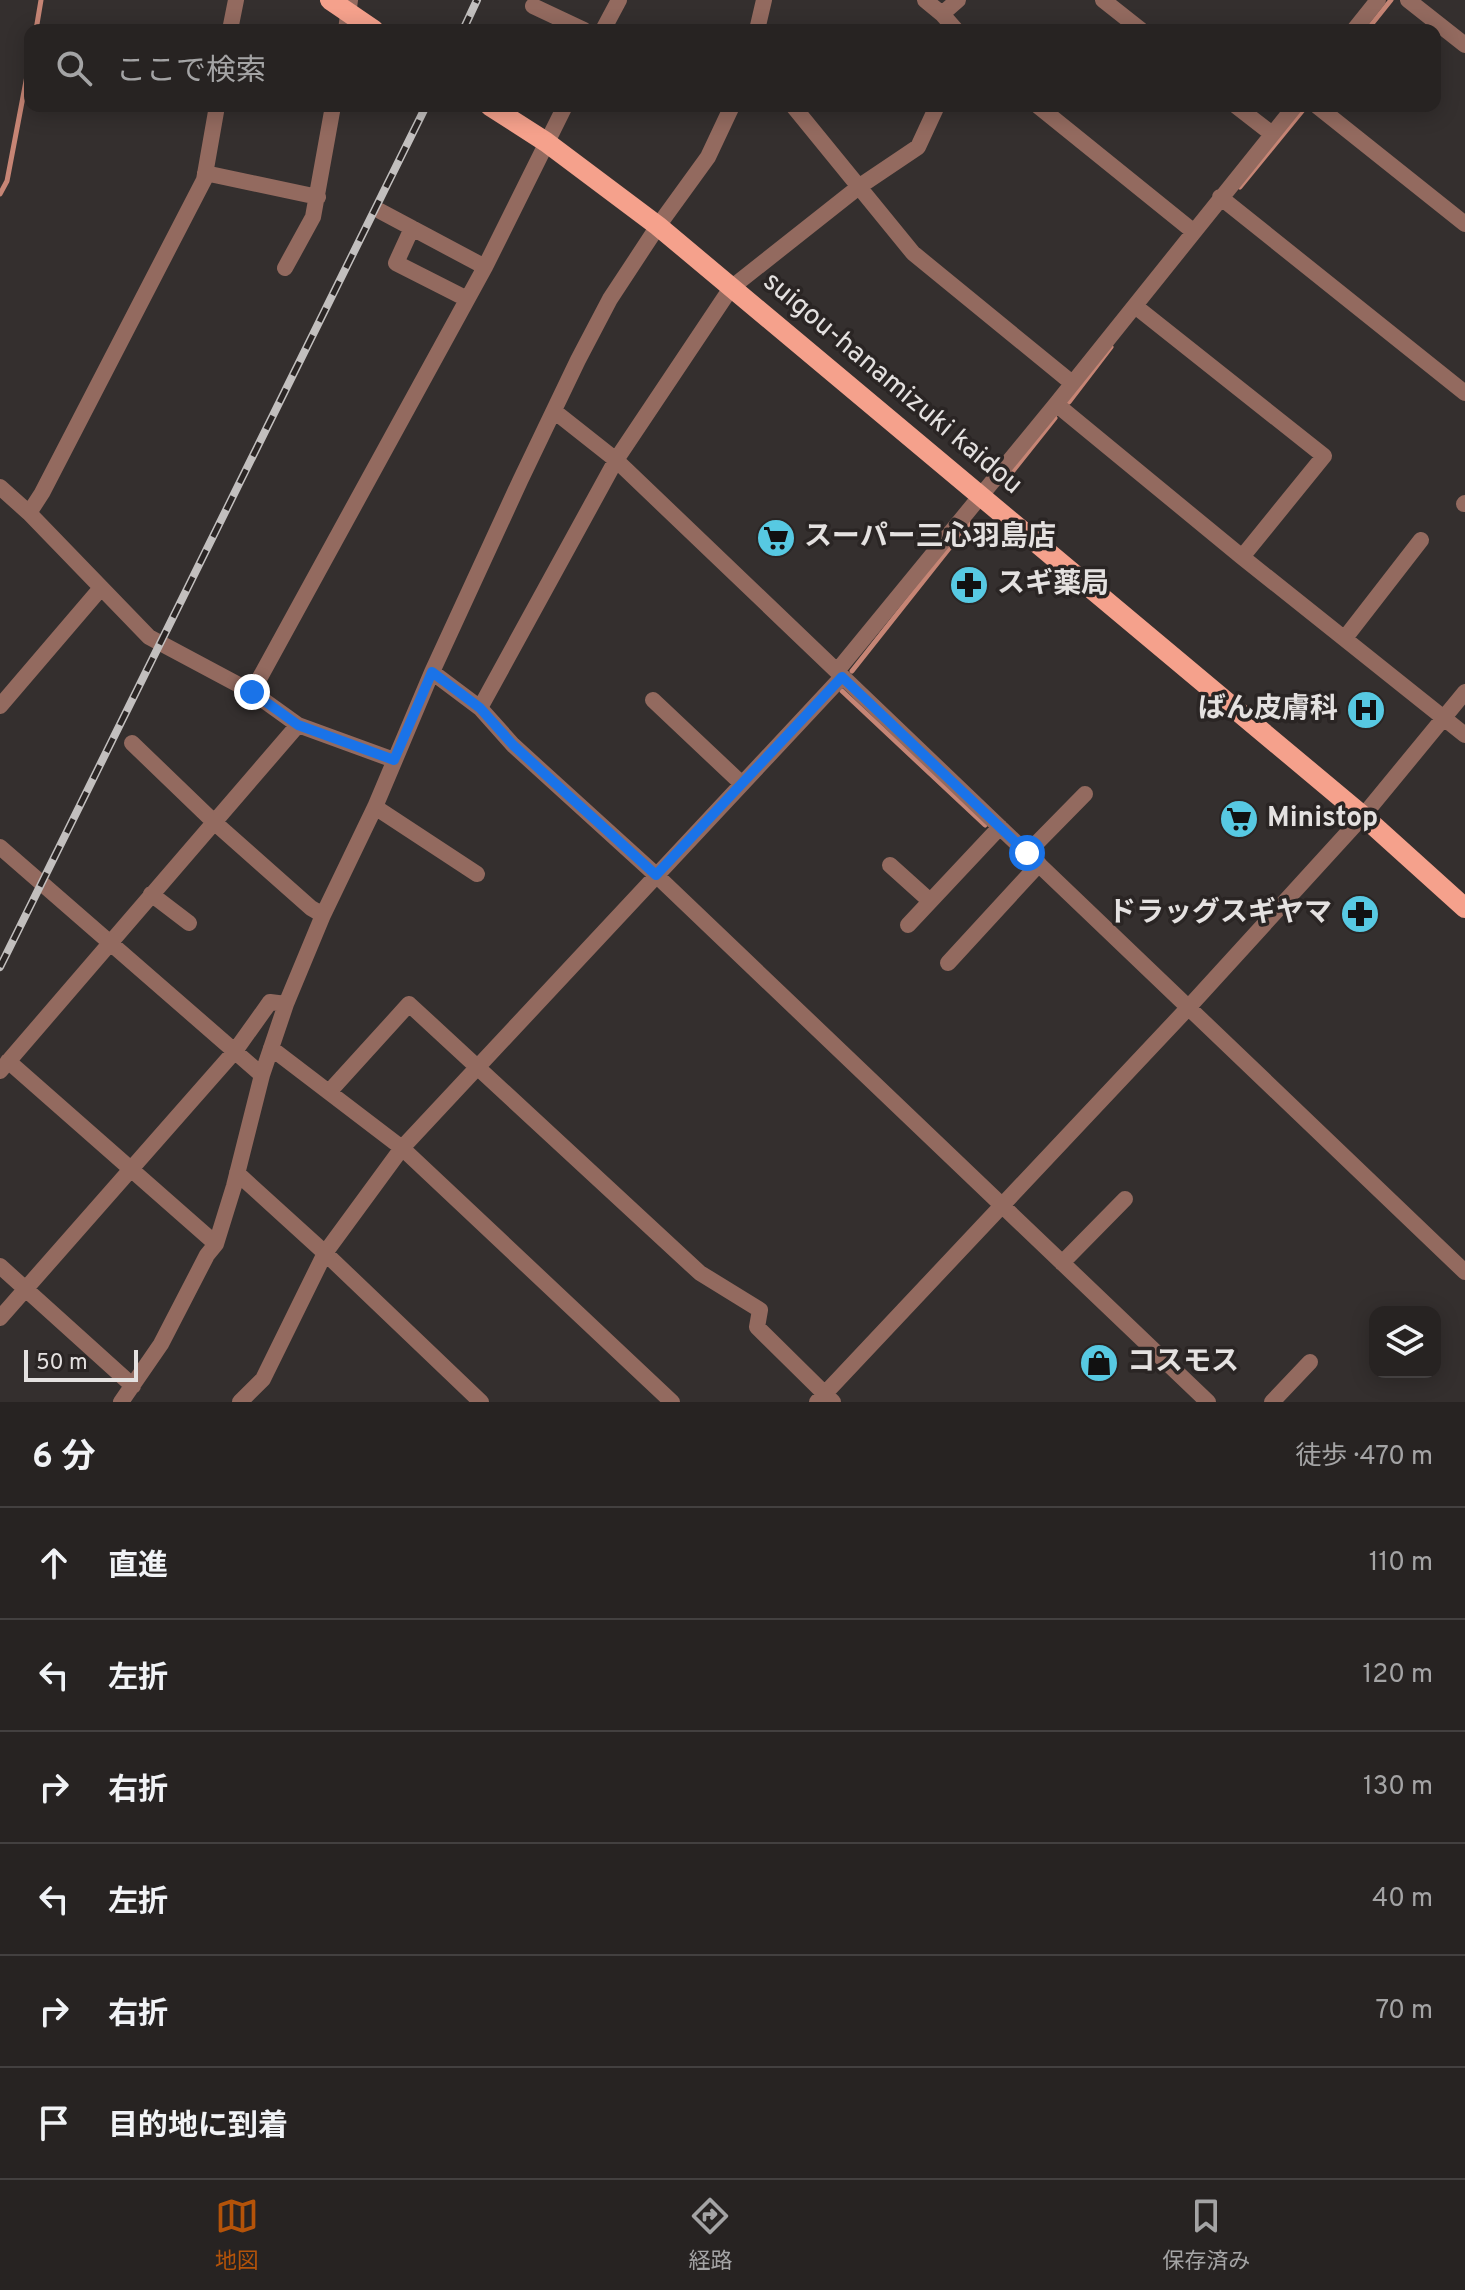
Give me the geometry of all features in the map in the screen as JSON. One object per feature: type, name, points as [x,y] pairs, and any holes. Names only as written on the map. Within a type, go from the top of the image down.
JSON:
[{"type":"main road","points":[[330,0],[348,14]]},
{"type":"main road","name":"suigou-hanamizuki kaidou","points":[[499,112],[546,142],[658,226],[1363,816],[1465,908]]},
{"type":"street","points":[[231,24],[236,0]]},
{"type":"street","points":[[606,24],[619,0]]},
{"type":"street","points":[[758,24],[764,0]]},
{"type":"street","points":[[925,0],[951,24]]},
{"type":"street","points":[[942,14],[958,0]]},
{"type":"street","points":[[1103,0],[1133,24]]},
{"type":"street","points":[[1359,24],[1378,0]]},
{"type":"street","points":[[1408,0],[1438,24]]},
{"type":"street","points":[[533,6],[571,24]]},
{"type":"street","points":[[1441,26],[1465,45]]},
{"type":"street","points":[[29,513],[204,180],[216,112]]},
{"type":"street","points":[[285,268],[313,217],[332,112]]},
{"type":"street","points":[[252,692],[485,267],[562,112]]},
{"type":"street","points":[[121,1402],[161,1344],[207,1255],[216,1244],[262,1075],[286,1004],[323,915],[375,807],[432,672],[520,481],[610,299],[708,157],[729,112]]},
{"type":"street","points":[[798,112],[913,253],[1072,383]]},
{"type":"street","points":[[480,708],[616,460],[731,288],[860,186],[918,147],[934,112]]},
{"type":"street","points":[[1045,112],[1194,232]]},
{"type":"street","points":[[1244,112],[1272,134]]},
{"type":"street","points":[[240,1402],[263,1379],[325,1253],[402,1148],[742,784],[840,674],[1290,112]]},
{"type":"street","points":[[1325,112],[1465,224]]},
{"type":"street","points":[[205,173],[318,197]]},
{"type":"street","points":[[1220,197],[1465,393]]},
{"type":"street","points":[[380,211],[485,267]]},
{"type":"street","points":[[412,228],[396,263],[467,299]]},
{"type":"street","points":[[1135,306],[1324,456],[1242,557]]},
{"type":"street","points":[[1056,404],[1465,735]]},
{"type":"street","points":[[554,411],[616,460],[1465,1272]]},
{"type":"street","points":[[0,487],[149,637],[252,692],[298,725],[394,760]]},
{"type":"street","points":[[1345,638],[1421,540]]},
{"type":"street","points":[[4,695],[101,588]]},
{"type":"street","points":[[432,672],[480,708],[513,745],[656,875],[1208,1402]]},
{"type":"street","points":[[329,1092],[409,1004],[700,1273],[760,1310],[757,1327],[825,1399],[1363,816],[1465,692]]},
{"type":"street","points":[[653,700],[742,784]]},
{"type":"street","points":[[216,1244],[4,1066],[298,725]]},
{"type":"street","points":[[132,743],[214,822],[311,908],[323,915]]},
{"type":"street","points":[[948,963],[1085,794]]},
{"type":"street","points":[[375,807],[477,874]]},
{"type":"street","points":[[908,925],[1000,827]]},
{"type":"street","points":[[0,847],[262,1075]]},
{"type":"street","points":[[890,865],[930,901]]},
{"type":"street","points":[[151,894],[189,923]]},
{"type":"street","points":[[0,1318],[235,1051],[270,1002],[286,1004]]},
{"type":"street","points":[[271,1048],[402,1148],[672,1402]]},
{"type":"street","points":[[237,1173],[481,1402]]},
{"type":"street","points":[[1062,1263],[1125,1199]]},
{"type":"street","points":[[0,1266],[133,1386]]},
{"type":"street","points":[[1272,1402],[1310,1362]]},
{"type":"waterway","points":[[37,24],[41,0]]},
{"type":"waterway","points":[[1372,24],[1391,0]]},
{"type":"waterway","points":[[0,194],[7,181],[24,92]]},
{"type":"waterway","points":[[1240,187],[1301,112]]},
{"type":"waterway","points":[[1069,402],[1111,347]]},
{"type":"waterway","points":[[1008,477],[1055,418]]},
{"type":"waterway","points":[[852,671],[970,522]]},
{"type":"waterway","points":[[842,691],[985,825]]},
{"type":"railway","points":[[466,24],[477,0]]},
{"type":"railway","points":[[0,967],[423,112]]},
{"type":"place","name":"スーパー三心羽島店","points":[[776,538]]},
{"type":"place","name":"スギ薬局","points":[[969,585]]},
{"type":"place","name":"ばん皮膚科","points":[[1366,710]]},
{"type":"place","name":"Ministop","points":[[1239,819]]},
{"type":"place","name":"ドラッグスギヤマ","points":[[1360,914]]},
{"type":"place","name":"コスモス","points":[[1099,1363]]},
{"type":"route","points":[[252,692],[298,725],[394,760],[432,672],[480,708],[513,745],[656,875],[842,677],[1027,853]]}]
